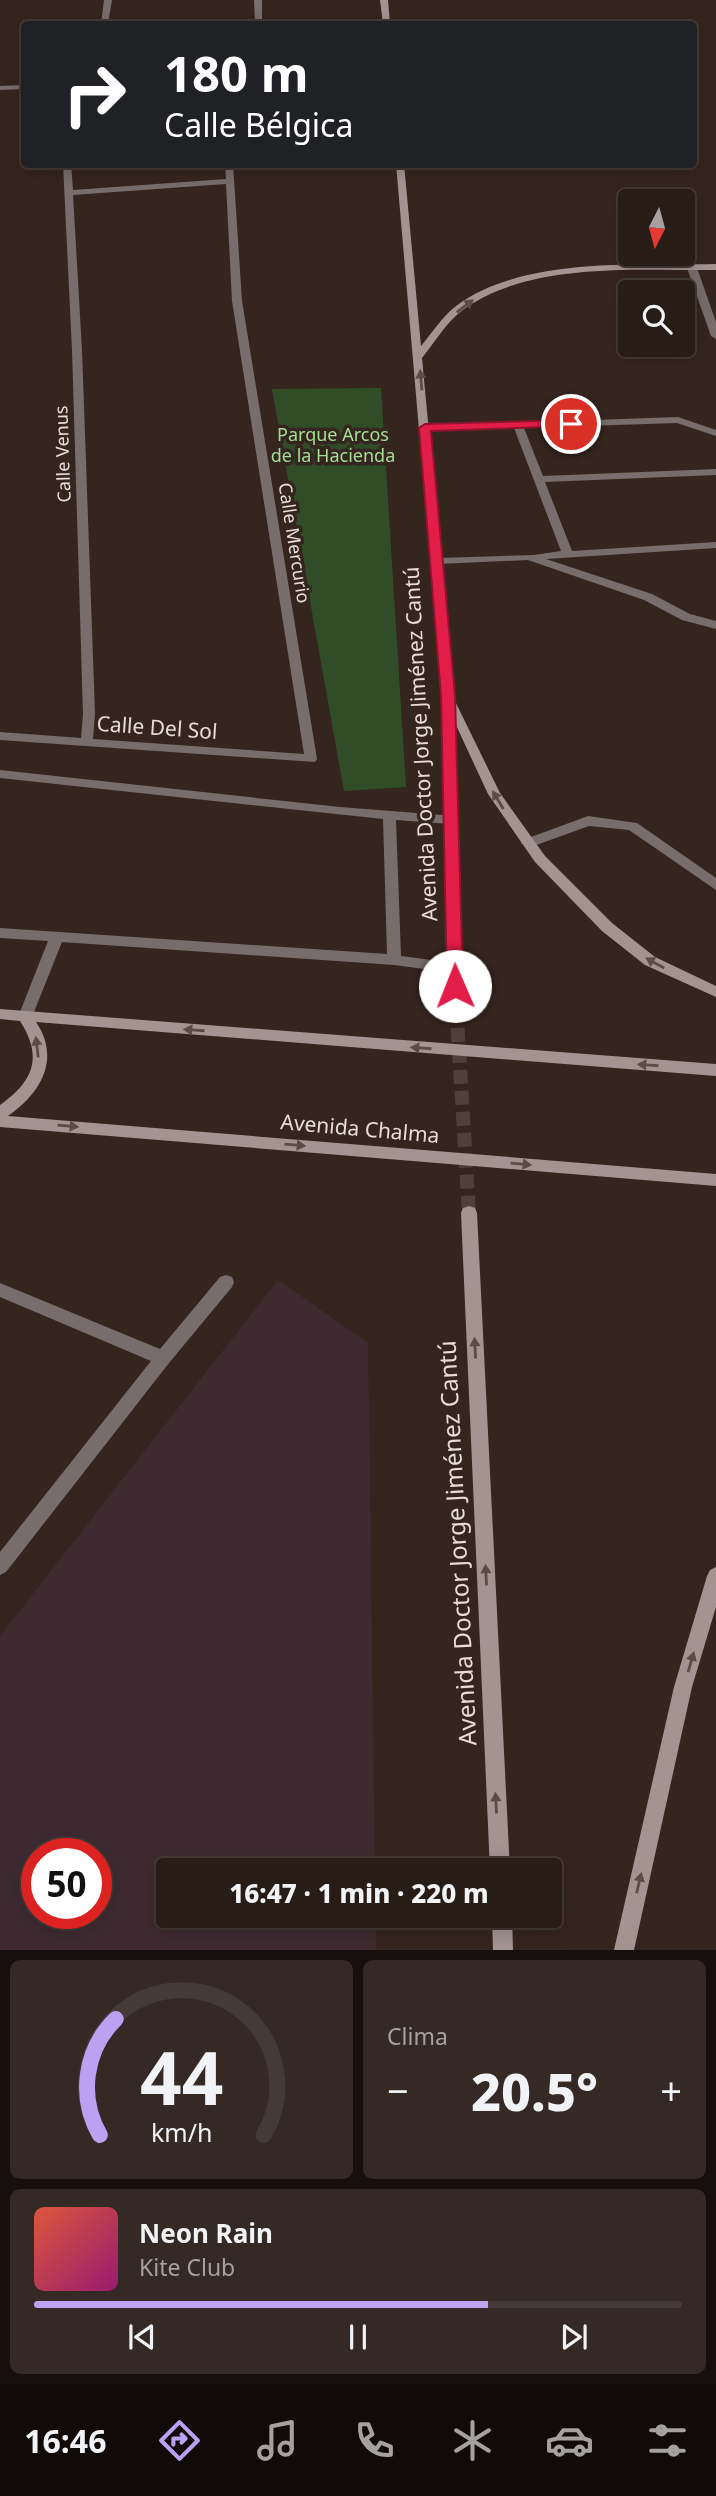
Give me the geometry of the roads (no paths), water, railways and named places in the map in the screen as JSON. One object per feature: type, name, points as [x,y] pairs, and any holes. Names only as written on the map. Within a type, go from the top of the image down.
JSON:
[{"type":"main road","points":[[384,0],[387,21]]},
{"type":"main road","name":"Avenida Doctor Jorge Jiménez Cantú","points":[[400,168],[448,695],[455,986]]},
{"type":"main road","points":[[419,356],[458,309],[509,282],[551,273],[716,267]]},
{"type":"main road","points":[[448,695],[494,794],[528,844],[569,891],[650,961],[716,992]]},
{"type":"main road","points":[[0,1014],[716,1070]]},
{"type":"main road","points":[[0,1113],[28,1092],[36,1072],[39,1041],[25,1017]]},
{"type":"main road","name":"Avenida Chalma","points":[[0,1121],[716,1180]]},
{"type":"main road","name":"Avenida Doctor Jorge Jiménez Cantú","points":[[469,1213],[499,1858]]},
{"type":"main road","points":[[624,1950],[683,1688],[716,1576]]},
{"type":"main road","points":[[502,1928],[503,1950]]},
{"type":"street","points":[[105,21],[107,0]]},
{"type":"street","points":[[258,0],[259,21]]},
{"type":"street","points":[[0,88],[21,87]]},
{"type":"street","name":"Calle Venus","points":[[67,168],[89,714],[87,742]]},
{"type":"street","name":"Calle Mercurio","points":[[229,168],[237,302],[311,759]]},
{"type":"street","points":[[69,192],[230,181]]},
{"type":"street","points":[[692,268],[716,337]]},
{"type":"street","points":[[425,428],[678,420],[715,432]]},
{"type":"street","points":[[518,425],[568,554]]},
{"type":"street","points":[[539,479],[716,472]]},
{"type":"street","points":[[438,561],[716,545]]},
{"type":"street","points":[[529,557],[648,597],[686,617],[716,625]]},
{"type":"street","name":"Calle Del Sol","points":[[0,736],[311,759]]},
{"type":"street","points":[[0,774],[450,819]]},
{"type":"street","points":[[389,814],[394,960]]},
{"type":"street","points":[[528,844],[588,821],[632,826],[716,885]]},
{"type":"street","points":[[0,933],[394,960],[455,968]]},
{"type":"street","points":[[25,1017],[57,937]]},
{"type":"street","points":[[0,1566],[226,1282]]},
{"type":"street","points":[[0,1290],[163,1358]]},
{"type":"tunnel","points":[[455,986],[469,1213]]},
{"type":"park label","name":"Parque Arcos de la Hacienda","points":[[333,445]]}]
